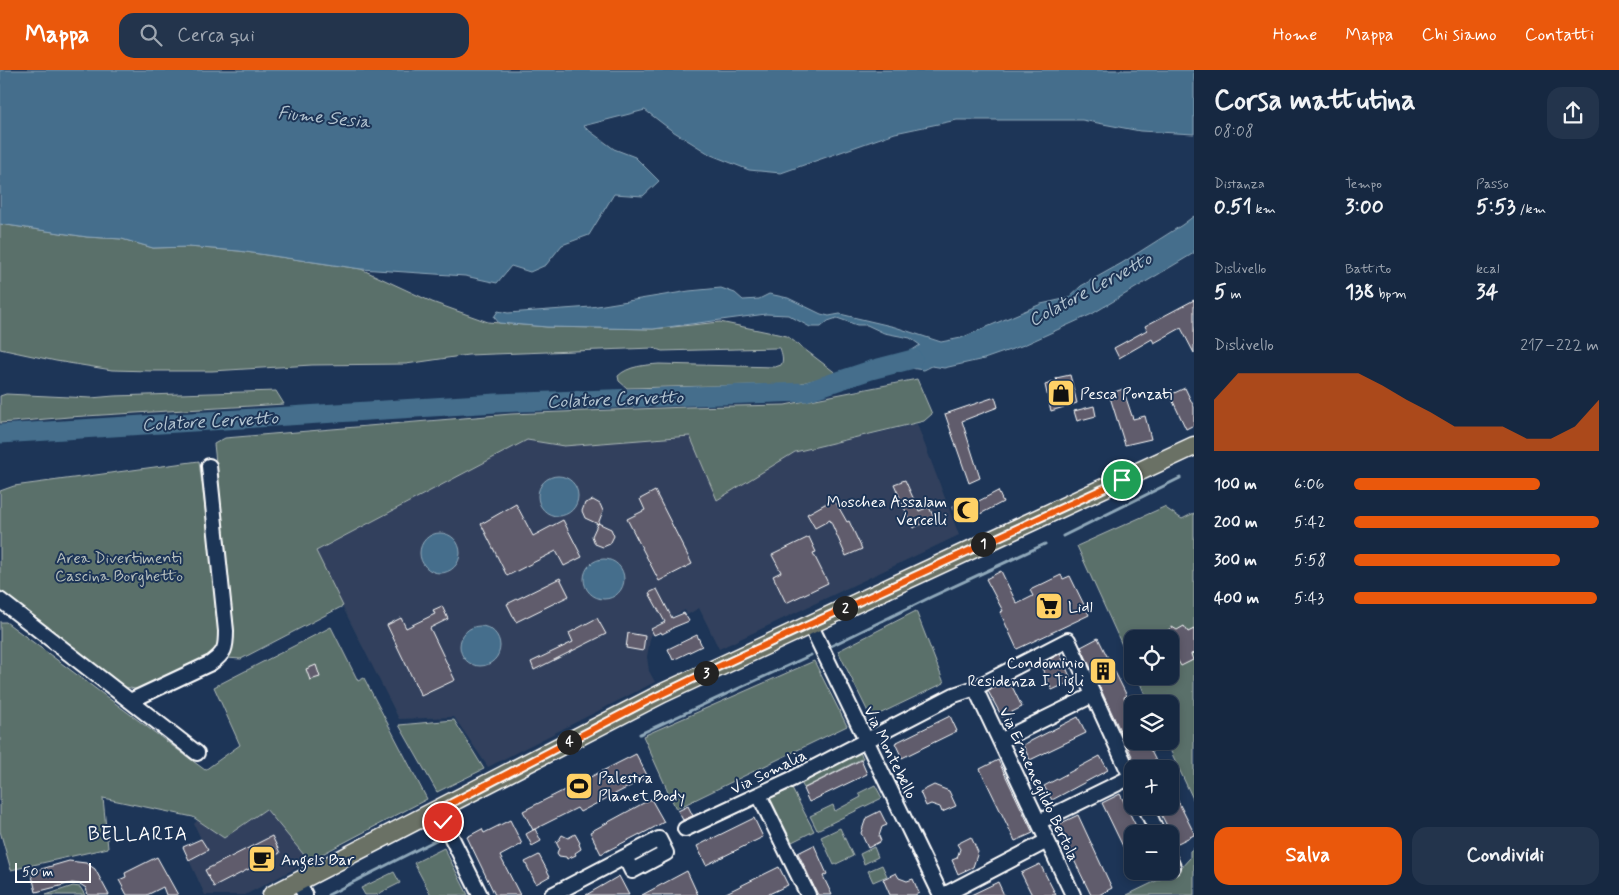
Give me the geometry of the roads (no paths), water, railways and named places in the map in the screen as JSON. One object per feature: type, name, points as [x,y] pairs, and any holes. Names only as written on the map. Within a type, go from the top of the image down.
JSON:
[{"type":"main road","points":[[272,895],[302,888],[438,810],[649,700],[1194,446]]},
{"type":"street","points":[[130,701],[211,663],[222,654],[226,645],[209,466]]},
{"type":"street","points":[[0,600],[197,753]]},
{"type":"street","name":"Via Montebello","points":[[810,624],[943,895]]},
{"type":"street","name":"Via Somalia","points":[[685,830],[759,795],[954,695],[975,688],[1068,640],[1093,695]]},
{"type":"street","name":"Via Ermenegildo Bertola","points":[[975,688],[1073,895]]},
{"type":"street","points":[[1000,741],[1093,695],[1124,761]]},
{"type":"street","points":[[1038,822],[1124,782]]},
{"type":"street","points":[[759,795],[808,895]]},
{"type":"street","points":[[438,810],[480,895]]},
{"type":"street","points":[[552,895],[625,857],[632,871],[666,853],[660,839]]},
{"type":"street","points":[[943,895],[1047,841]]},
{"type":"water","name":"Fiume Sesia","points":[[0,70],[1194,70],[1194,134],[1140,131],[1082,120],[957,120],[895,133],[781,173],[749,170],[711,155],[671,130],[645,110],[583,126],[614,149],[635,157],[659,181],[643,196],[614,194],[589,235],[562,245],[546,265],[530,272],[511,266],[497,283],[465,276],[361,269],[239,251],[188,247],[153,248],[122,239],[87,237],[0,224]]},
{"type":"water","points":[[1194,216],[1194,253],[1092,314],[1024,345],[984,359],[944,368],[932,366],[924,370],[889,365],[920,345],[910,338],[884,333],[867,325],[857,325],[837,318],[828,321],[821,327],[810,327],[788,315],[766,314],[653,329],[547,327],[499,323],[494,317],[498,311],[508,313],[591,307],[689,291],[721,288],[735,293],[743,300],[759,299],[769,294],[788,298],[821,314],[829,316],[840,314],[895,327],[941,342],[961,338],[1041,304],[1068,298],[1081,286],[1122,263]]},
{"type":"water","points":[[562,476],[569,479],[575,485],[578,496],[577,504],[569,513],[562,516],[554,516],[547,513],[539,504],[538,492],[541,485],[550,477]]},
{"type":"water","points":[[444,533],[451,536],[457,542],[460,553],[459,561],[451,570],[444,573],[436,573],[429,570],[421,561],[420,549],[423,542],[432,534]]},
{"type":"water","points":[[608,559],[615,562],[621,568],[624,579],[623,587],[615,596],[608,599],[600,599],[593,596],[585,587],[584,575],[587,568],[596,560]]},
{"type":"water","points":[[484,626],[491,629],[497,635],[500,646],[499,654],[491,663],[484,666],[476,666],[469,663],[461,654],[460,642],[463,635],[472,627]]},
{"type":"waterway","name":"Colatore Cervetto","points":[[0,434],[496,403],[805,392],[871,370],[913,359]]},
{"type":"waterway","points":[[1063,536],[1180,478]]},
{"type":"waterway","points":[[831,646],[1045,544]]},
{"type":"waterway","points":[[640,734],[811,655]]},
{"type":"waterway","points":[[328,895],[440,838]]},
{"type":"place","name":"Pesca Ponzati","points":[[1061,393]]},
{"type":"place","name":"Moschea Assalam Vercelli","points":[[966,510]]},
{"type":"place","name":"Lidl","points":[[1049,606]]},
{"type":"place","name":"Condominio Residenza I Tigli","points":[[1103,671]]},
{"type":"place","name":"Palestra Planet Body","points":[[579,786]]},
{"type":"place","name":"Angels Bar","points":[[262,859]]},
{"type":"district","name":"BELLARIA","points":[[138,833]]},
{"type":"park label","name":"Area Divertimenti Cascina Borghetto","points":[[119,566]]}]
